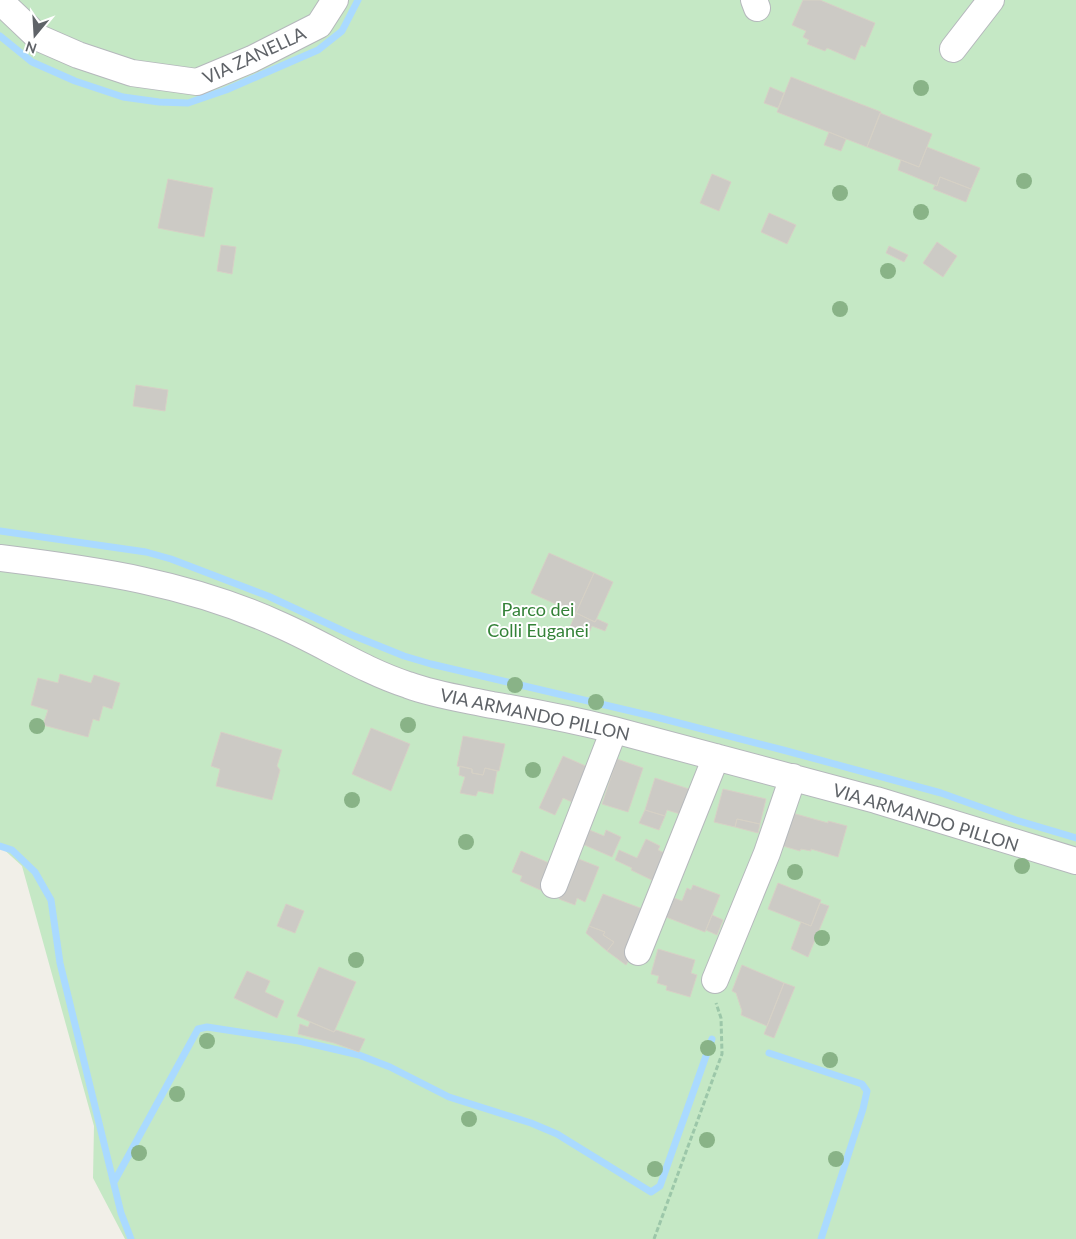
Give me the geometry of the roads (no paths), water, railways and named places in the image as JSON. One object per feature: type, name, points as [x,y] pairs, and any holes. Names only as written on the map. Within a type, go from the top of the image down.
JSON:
[{"type":"street","name":"VIA ZANELLA","points":[[0,2],[39,38],[78,55],[132,73],[197,82],[252,59],[319,25],[335,0]]},
{"type":"street","points":[[953,49],[990,0]]},
{"type":"street","name":"VIA ARMANDO PILLON","points":[[0,558],[132,577],[188,591],[278,624],[336,654],[408,685],[450,696],[577,721],[793,777],[955,823],[1029,848],[1076,861]]},
{"type":"street","points":[[554,885],[614,730]]},
{"type":"street","points":[[638,952],[716,757]]},
{"type":"street","points":[[715,980],[767,853],[793,777]]},
{"type":"waterway","points":[[0,36],[32,62],[75,81],[123,97],[159,102],[188,103],[226,90],[318,50],[342,31],[358,0]]},
{"type":"waterway","points":[[0,531],[146,552],[171,559],[268,596],[352,635],[404,656],[783,750],[941,793],[1016,820],[1076,838]]},
{"type":"waterway","points":[[0,846],[12,850],[35,872],[51,900],[60,963],[121,1213],[131,1239]]},
{"type":"waterway","points":[[114,1182],[198,1029],[207,1027],[299,1041],[359,1055],[390,1067],[449,1097],[531,1123],[557,1134],[651,1192],[660,1186],[712,1039]]},
{"type":"waterway","points":[[769,1053],[862,1084],[867,1091],[863,1109],[821,1239]]},
{"type":"park label","name":"Parco dei Colli Euganei","points":[[538,619]]}]
